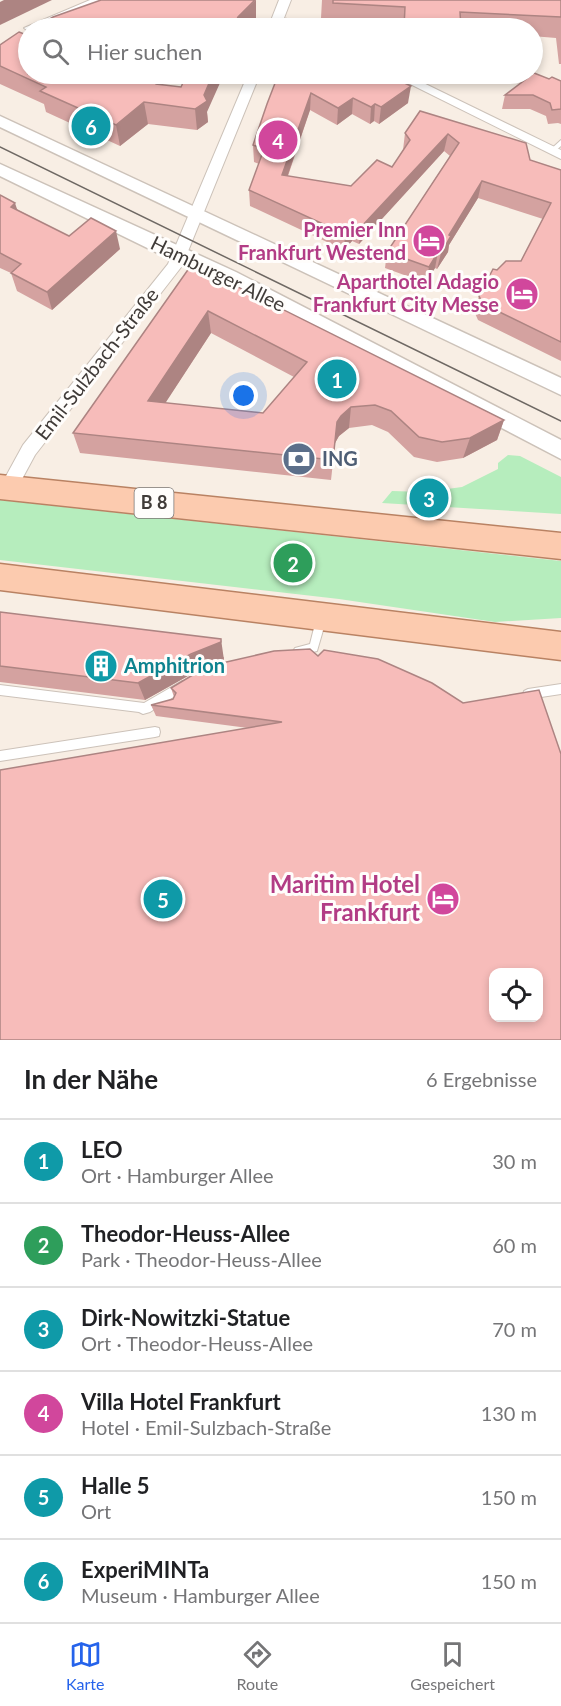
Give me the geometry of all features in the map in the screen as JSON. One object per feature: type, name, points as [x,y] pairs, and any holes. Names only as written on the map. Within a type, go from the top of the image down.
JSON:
[{"type":"main road","name":"B 8","points":[[4,487],[561,546]]},
{"type":"main road","points":[[0,577],[319,630],[561,646]]},
{"type":"street","points":[[57,18],[100,0]]},
{"type":"street","points":[[277,18],[281,0]]},
{"type":"street","name":"Emil-Sulzbach-Straße","points":[[4,487],[29,450],[180,256],[250,84]]},
{"type":"street","points":[[418,84],[558,149]]},
{"type":"street","points":[[0,121],[561,387]]},
{"type":"street","name":"Hamburger Allee","points":[[0,169],[180,256],[229,277],[561,450]]},
{"type":"lane","points":[[283,652],[314,648],[319,630]]},
{"type":"lane","points":[[316,661],[319,630]]},
{"type":"lane","points":[[143,709],[191,681]]},
{"type":"lane","points":[[515,696],[561,689]]},
{"type":"lane","points":[[0,690],[143,709],[172,705]]},
{"type":"lane","points":[[0,756],[155,732]]},
{"type":"green space","points":[[508,455],[520,456],[561,477],[561,514],[382,503],[392,491],[425,492],[462,487],[498,469],[498,463]]},
{"type":"green space","points":[[0,500],[561,561],[561,618],[495,622],[339,599],[0,560]]},
{"type":"building","points":[[101,0],[255,0],[238,18],[51,18]]},
{"type":"building","points":[[333,0],[561,0],[561,17],[460,12],[460,18],[404,18],[405,7],[333,3]]},
{"type":"building","points":[[18,33],[18,74],[0,66],[0,45]]},
{"type":"building","points":[[543,77],[549,79],[552,77],[561,81],[561,109],[552,110],[550,103],[533,95],[505,95],[520,84],[543,84]]},
{"type":"building","points":[[39,84],[156,84],[181,87],[182,84],[209,84],[204,95],[207,101],[195,109],[144,102],[116,125],[40,91],[46,87]]},
{"type":"building","points":[[275,84],[407,84],[411,86],[381,107],[375,104],[371,107],[353,98],[338,108],[311,93],[282,175],[351,186],[377,160],[392,167],[410,140],[405,133],[420,111],[526,143],[530,160],[561,170],[561,342],[483,304],[479,296],[493,269],[497,270],[506,261],[521,261],[551,203],[482,181],[449,235],[451,236],[441,253],[438,252],[429,267],[387,252],[459,143],[448,134],[361,227],[354,224],[345,234],[249,190],[264,149],[253,145]]},
{"type":"building","points":[[0,195],[15,203],[11,207],[69,236],[91,218],[116,231],[47,292],[11,273],[21,264],[0,253]]},
{"type":"building","points":[[192,264],[504,420],[470,438],[442,442],[419,437],[391,411],[375,405],[351,407],[337,422],[333,460],[73,433]],"holes":[[[208,311],[307,362],[263,413],[148,401]]]},
{"type":"building","name":"Amphitrion","points":[[0,612],[221,639],[221,642],[191,654],[138,683],[0,666]]},
{"type":"building","points":[[310,649],[318,656],[324,650],[378,659],[432,683],[463,703],[539,690],[561,754],[561,1040],[0,1040],[0,770],[282,722],[151,705],[173,699],[176,693],[171,688],[201,670],[274,651]]},
{"type":"tram line","points":[[0,147],[561,421]]},
{"type":"place","name":"ExperiMINTa","points":[[91,126]]},
{"type":"place","name":"Villa Hotel Frankfurt","points":[[278,140]]},
{"type":"place","name":"Premier Inn Frankfurt Westend","points":[[429,241]]},
{"type":"place","name":"Aparthotel Adagio Frankfurt City Messe","points":[[522,294]]},
{"type":"place","name":"LEO","points":[[337,379]]},
{"type":"place","name":"ING","points":[[299,459]]},
{"type":"place","name":"Dirk-Nowitzki-Statue","points":[[429,498]]},
{"type":"place","name":"Theodor-Heuss-Allee","points":[[293,563]]},
{"type":"place","name":"Amphitrion","points":[[101,666]]},
{"type":"place","name":"Halle 5","points":[[163,899]]},
{"type":"place","name":"Maritim Hotel Frankfurt","points":[[443,899]]}]
